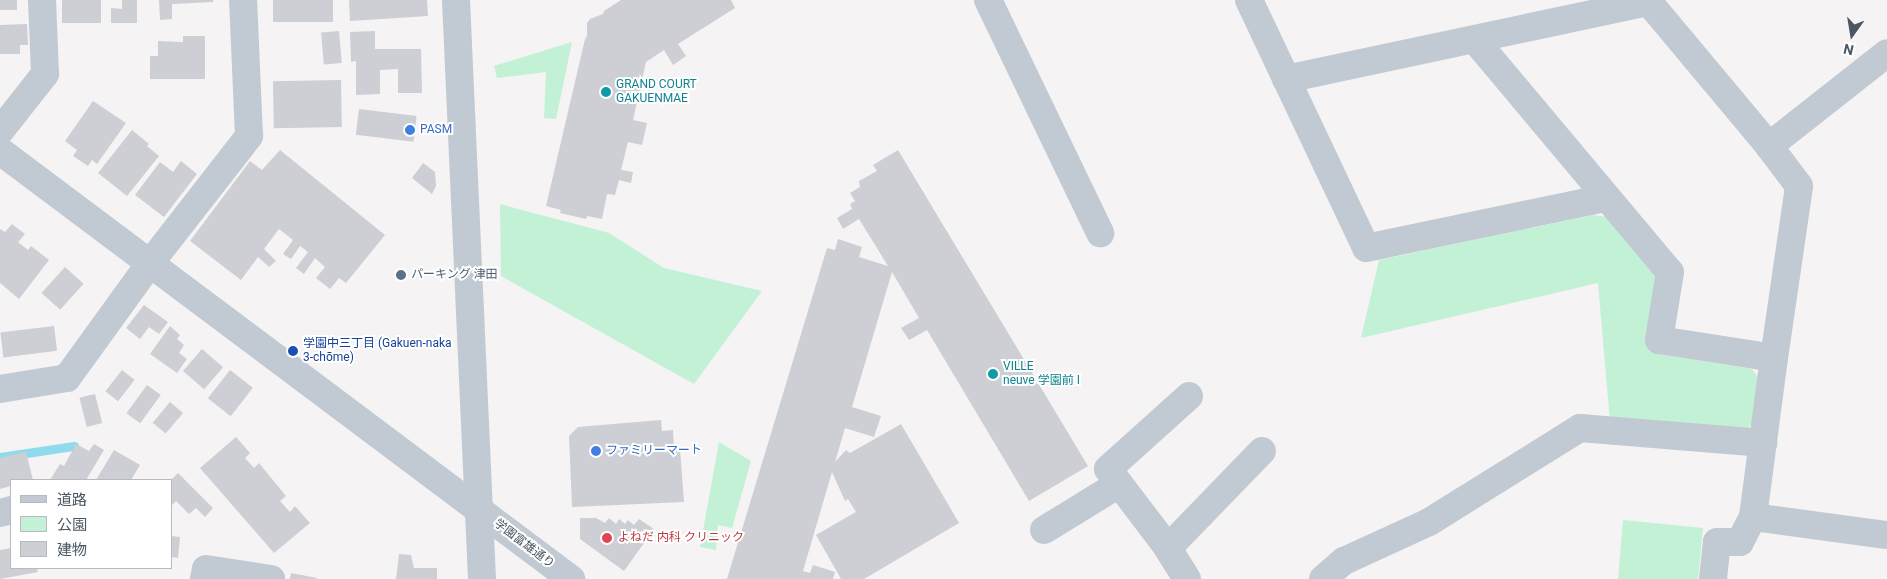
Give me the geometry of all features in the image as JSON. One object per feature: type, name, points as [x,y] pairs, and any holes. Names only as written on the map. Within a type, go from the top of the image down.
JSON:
[{"type":"street","points":[[0,131],[45,74],[42,0]]},
{"type":"street","points":[[0,389],[67,378],[151,262],[249,136],[243,0]]},
{"type":"street","points":[[456,0],[477,508],[482,579]]},
{"type":"street","points":[[988,0],[1100,233]]},
{"type":"street","points":[[1249,0],[1366,248],[1605,198]]},
{"type":"street","points":[[1286,79],[1475,40],[1648,1],[1769,146],[1799,186],[1774,358],[1754,517],[1740,542],[1717,542],[1713,579]]},
{"type":"street","points":[[1475,40],[1605,198],[1670,272],[1659,340],[1774,358]]},
{"type":"street","points":[[1769,146],[1887,53]]},
{"type":"street","name":"学園富雄通り","points":[[0,150],[571,579]]},
{"type":"street","points":[[1186,579],[1168,548],[1108,469],[1189,396]]},
{"type":"street","points":[[1324,579],[1344,561],[1430,522],[1580,428],[1763,443]]},
{"type":"street","points":[[1168,548],[1262,451]]},
{"type":"street","points":[[1044,530],[1120,484]]},
{"type":"street","points":[[1754,517],[1887,535]]},
{"type":"street","points":[[204,579],[206,569],[271,579]]},
{"type":"green space","points":[[572,42],[556,119],[544,118],[546,72],[497,78],[494,66]]},
{"type":"green space","points":[[500,204],[609,233],[664,268],[762,291],[694,384],[501,276]]},
{"type":"green space","points":[[1593,215],[1607,217],[1654,274],[1656,281],[1647,342],[1654,353],[1752,369],[1760,380],[1753,424],[1743,432],[1610,422],[1598,283],[1361,338],[1379,260]]},
{"type":"green space","points":[[719,442],[751,461],[732,528],[718,525],[716,550],[700,547]]},
{"type":"green space","points":[[1623,520],[1703,528],[1698,579],[1618,579]]},
{"type":"building","points":[[0,0],[17,0],[17,10],[0,10]]},
{"type":"building","points":[[62,0],[101,0],[101,23],[62,23]]},
{"type":"building","points":[[122,0],[137,0],[137,23],[111,23],[111,8],[122,9]]},
{"type":"building","points":[[159,0],[213,0],[213,2],[172,4],[172,19],[160,20]]},
{"type":"building","points":[[273,0],[333,0],[333,22],[273,22]]},
{"type":"building","points":[[349,0],[427,0],[428,16],[350,21]]},
{"type":"building","name":"GRAND COURT GAKUENMAE","points":[[621,0],[731,0],[735,8],[678,44],[686,56],[673,65],[664,50],[646,62],[633,120],[647,123],[642,145],[628,142],[621,170],[633,172],[631,183],[619,180],[615,195],[607,194],[602,219],[587,216],[586,219],[560,213],[561,210],[546,206],[587,36],[587,23],[590,19],[603,14],[604,11]]},
{"type":"building","points":[[27,24],[28,45],[20,45],[20,54],[0,54],[0,25]]},
{"type":"building","points":[[339,31],[342,63],[324,64],[321,33]]},
{"type":"building","points":[[375,31],[375,49],[421,49],[422,93],[398,93],[398,69],[380,70],[380,94],[356,95],[356,61],[351,62],[350,32]]},
{"type":"building","points":[[183,36],[205,36],[205,79],[150,79],[150,56],[158,56],[158,41],[183,42]]},
{"type":"building","points":[[341,80],[342,127],[274,128],[273,81]]},
{"type":"building","points":[[93,101],[126,123],[97,164],[92,160],[88,166],[73,156],[77,150],[65,141]]},
{"type":"building","points":[[359,109],[417,116],[413,142],[356,135]]},
{"type":"building","points":[[132,130],[149,144],[147,146],[159,156],[127,196],[98,173]]},
{"type":"building","points":[[280,150],[385,235],[346,283],[339,278],[330,289],[316,278],[325,267],[315,258],[304,274],[296,268],[308,252],[300,246],[291,259],[283,254],[293,240],[279,229],[264,249],[276,261],[269,267],[258,257],[241,280],[190,241],[250,161],[262,170]]},
{"type":"building","name":"VILLE neuve 学園前 I","points":[[898,150],[1088,466],[1029,501],[927,330],[909,340],[901,328],[919,318],[892,272],[852,407],[881,416],[874,437],[845,428],[835,462],[846,450],[850,453],[901,424],[959,523],[864,579],[841,579],[816,535],[856,512],[848,499],[845,501],[832,472],[803,571],[810,573],[813,565],[835,572],[833,579],[727,579],[827,248],[835,250],[838,239],[862,247],[859,257],[888,266],[859,219],[843,229],[837,218],[852,209],[850,204],[855,201],[850,193],[860,187],[859,181],[877,171],[873,165]]},
{"type":"building","points":[[181,161],[197,174],[164,217],[135,195],[160,162],[173,172]]},
{"type":"building","points":[[423,163],[435,172],[436,186],[432,194],[412,178]]},
{"type":"building","points":[[12,224],[25,234],[18,242],[28,250],[31,246],[49,260],[19,299],[0,283],[0,229],[5,232]]},
{"type":"building","points":[[65,267],[84,284],[60,310],[42,293]]},
{"type":"building","points":[[144,305],[168,322],[159,334],[149,327],[140,339],[126,328]]},
{"type":"building","points":[[54,326],[57,351],[3,357],[0,333]]},
{"type":"building","points":[[170,326],[180,335],[177,339],[184,345],[179,353],[187,359],[177,373],[150,354]]},
{"type":"building","points":[[202,349],[223,367],[204,389],[183,371]]},
{"type":"building","points":[[122,370],[135,380],[118,401],[105,391]]},
{"type":"building","points":[[230,370],[253,388],[231,416],[208,398]]},
{"type":"building","points":[[147,385],[161,395],[140,423],[126,413]]},
{"type":"building","points":[[95,394],[102,423],[87,427],[79,398]]},
{"type":"building","points":[[170,402],[183,413],[166,434],[153,423]]},
{"type":"building","points":[[661,420],[662,431],[673,430],[674,449],[680,449],[684,502],[572,507],[569,436],[578,427]]},
{"type":"building","points":[[236,437],[250,453],[245,458],[254,468],[259,463],[286,496],[280,501],[290,512],[295,506],[310,523],[274,553],[200,468]]},
{"type":"building","points":[[76,444],[89,451],[94,444],[104,450],[87,479],[51,479],[60,464],[64,466]]},
{"type":"building","points":[[114,450],[140,465],[132,479],[97,479]]},
{"type":"building","points":[[26,452],[33,479],[10,479],[10,486],[0,489],[0,458]]},
{"type":"building","points":[[178,473],[213,508],[205,517],[196,508],[189,514],[176,501],[172,505],[172,479]]},
{"type":"building","points":[[580,518],[596,518],[605,523],[609,518],[616,524],[619,519],[625,524],[628,520],[634,525],[639,519],[654,529],[624,571],[580,539]]},
{"type":"building","points":[[172,536],[180,537],[178,558],[172,557]]},
{"type":"building","points":[[10,548],[10,569],[37,569],[38,572],[0,579],[0,550]]},
{"type":"building","points":[[399,554],[411,555],[414,568],[437,568],[437,579],[396,579]]},
{"type":"building","points":[[291,573],[317,578],[317,579],[290,579]]},
{"type":"waterway","points":[[0,457],[74,446]]},
{"type":"place","name":"GRAND COURT GAKUENMAE","points":[[606,92]]},
{"type":"place","name":"PASM","points":[[410,130]]},
{"type":"place","name":"パーキング 津田","points":[[401,275]]},
{"type":"place","name":"学園中三丁目 (Gakuen-naka 3-chōme)","points":[[293,351]]},
{"type":"place","name":"VILLE neuve 学園前 I","points":[[993,374]]},
{"type":"place","name":"ファミリーマート","points":[[596,451]]},
{"type":"place","name":"よねだ 内科 クリニック","points":[[607,538]]}]
